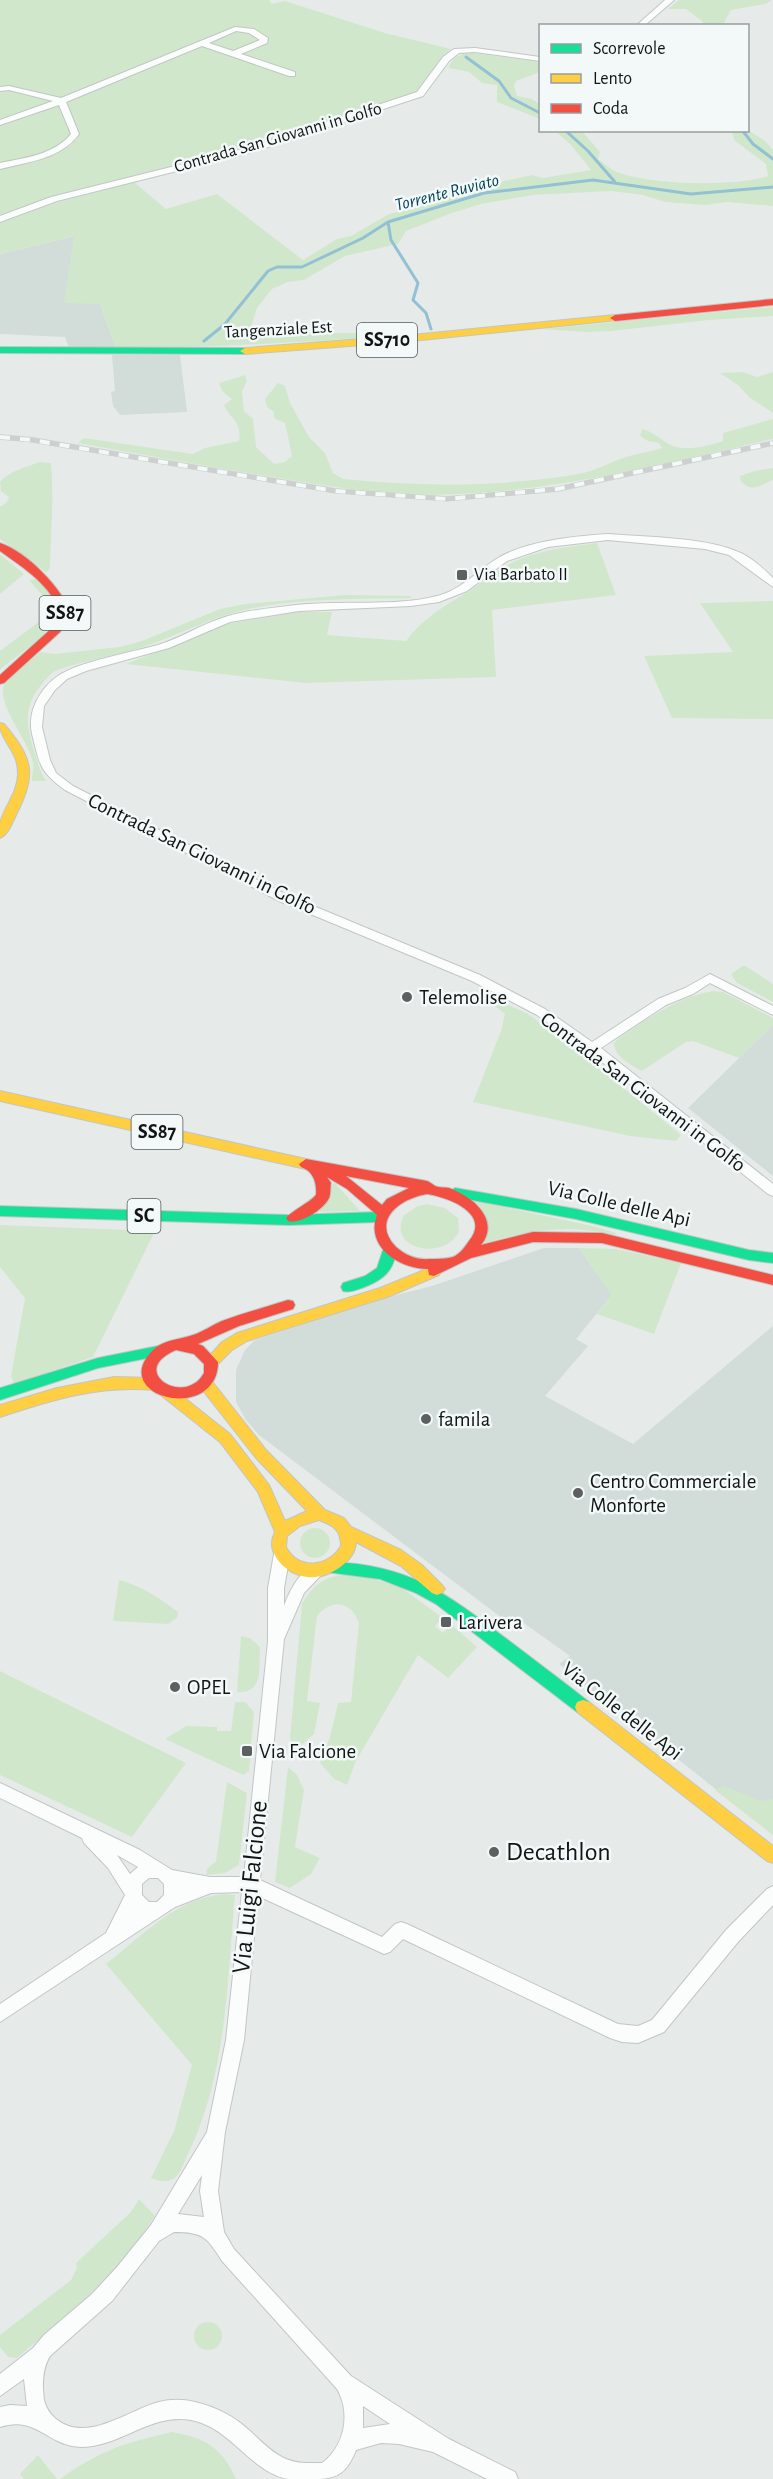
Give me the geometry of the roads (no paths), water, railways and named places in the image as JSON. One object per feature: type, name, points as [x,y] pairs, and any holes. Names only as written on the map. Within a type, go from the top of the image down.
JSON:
[{"type":"main road","name":"Tangenziale Est","points":[[0,350],[243,351],[402,339],[773,302]]},
{"type":"main road","name":"SS87","points":[[0,546],[44,579],[62,598],[66,614],[56,630],[0,681]]},
{"type":"main road","points":[[0,726],[20,753],[24,766],[21,789],[0,834]]},
{"type":"main road","name":"SS87","points":[[0,1096],[310,1166],[345,1170],[440,1189]]},
{"type":"main road","name":"SS87","points":[[310,1166],[332,1174],[352,1186],[380,1215]]},
{"type":"main road","points":[[289,1220],[312,1209],[322,1200],[326,1188],[324,1178],[310,1166]]},
{"type":"main road","points":[[211,1362],[242,1337],[409,1283],[451,1263],[468,1254],[480,1239],[482,1221],[472,1205],[455,1193],[440,1189],[409,1191],[396,1197],[380,1215],[378,1229],[391,1258],[385,1269],[374,1278],[339,1289]]},
{"type":"main road","name":"Via Colle delle Api","points":[[455,1193],[576,1214],[749,1255],[773,1258]]},
{"type":"main road","name":"SC","points":[[0,1211],[289,1220],[380,1215]]},
{"type":"main road","name":"SC","points":[[289,1220],[361,1233],[385,1246]]},
{"type":"main road","name":"Via Colle delle Api","points":[[468,1254],[533,1237],[602,1238],[773,1280]]},
{"type":"main road","points":[[385,1246],[402,1260],[417,1265],[434,1266],[451,1263]]},
{"type":"main road","points":[[0,1394],[98,1363],[177,1346],[226,1325],[305,1300]]},
{"type":"main road","points":[[167,1392],[188,1393],[206,1384],[212,1370],[207,1355],[199,1349],[177,1346]]},
{"type":"main road","points":[[154,1384],[150,1376],[150,1366],[154,1358],[163,1350]]},
{"type":"main road","points":[[0,1411],[104,1381],[130,1380],[154,1384],[225,1438],[264,1489],[282,1532]]},
{"type":"main road","points":[[206,1384],[261,1454],[320,1514]]},
{"type":"main road","points":[[320,1514],[331,1517],[346,1531],[349,1541],[347,1552],[341,1561],[324,1570],[296,1568],[282,1554],[279,1543],[282,1532],[297,1518],[320,1514]]},
{"type":"main road","name":"Via Colle delle Api","points":[[346,1531],[388,1547],[426,1574],[446,1600]]},
{"type":"main road","name":"Via Colle delle Api","points":[[324,1570],[358,1566],[394,1574],[446,1600],[773,1856]]},
{"type":"street","points":[[641,24],[670,0]]},
{"type":"street","points":[[0,123],[62,102],[235,29],[251,30],[264,38],[264,41],[233,54]]},
{"type":"street","points":[[202,43],[292,74]]},
{"type":"street","name":"Contrada San Giovanni in Golfo","points":[[0,219],[54,199],[250,150],[420,94],[446,59],[457,51],[474,50],[539,58]]},
{"type":"street","points":[[0,89],[9,88],[62,102],[75,134],[71,141],[49,152],[0,166]]},
{"type":"street","name":"Contrada San Giovanni in Golfo","points":[[773,584],[759,570],[733,553],[705,546],[608,537],[546,544],[503,558],[463,589],[439,599],[411,603],[299,608],[246,615],[219,622],[148,652],[82,669],[63,677],[51,688],[39,706],[36,727],[44,760],[51,775],[69,788],[283,898],[477,978],[541,1012],[592,1048],[773,1191]]},
{"type":"street","points":[[592,1048],[662,1002],[689,991],[710,978],[773,1011]]},
{"type":"street","name":"Via Luigi Falcione","points":[[215,2232],[209,2191],[216,2132],[235,2040],[276,1641],[276,1588],[282,1554]]},
{"type":"street","name":"Via Luigi Falcione","points":[[276,1641],[298,1589],[324,1570]]},
{"type":"street","points":[[0,1790],[50,1812],[84,1832],[134,1855],[164,1874],[174,1889],[162,1906]]},
{"type":"street","points":[[84,1832],[114,1863],[142,1907],[162,1906]]},
{"type":"street","points":[[113,1936],[127,1913],[137,1878],[143,1874],[164,1874],[210,1885],[250,1884],[384,1946],[401,1930],[616,2032],[631,2036],[645,2033],[658,2026],[732,1936],[773,1894]]},
{"type":"street","points":[[0,2014],[113,1936],[141,1921],[162,1906],[210,1885]]},
{"type":"street","name":"Via Luigi Falcione","points":[[0,2386],[39,2355],[100,2299],[129,2267],[157,2231],[216,2132]]},
{"type":"street","points":[[39,2355],[33,2375],[35,2407],[41,2419],[59,2433],[89,2437],[114,2431],[153,2412],[170,2410],[196,2412],[207,2415],[230,2428],[267,2468],[294,2479],[307,2478],[328,2471],[338,2462],[350,2443],[354,2414],[350,2392],[344,2382],[228,2254],[215,2232],[199,2224],[190,2223],[174,2223],[157,2231]]},
{"type":"street","points":[[344,2382],[442,2445],[507,2479]]},
{"type":"street","points":[[0,2417],[7,2414],[41,2419]]},
{"type":"street","points":[[350,2443],[370,2433],[386,2432],[442,2445]]},
{"type":"waterway","points":[[466,57],[499,81],[511,98],[539,112]]},
{"type":"waterway","points":[[567,132],[588,151],[615,182]]},
{"type":"waterway","points":[[744,132],[753,144],[773,159]]},
{"type":"waterway","name":"Torrente Ruviato","points":[[388,222],[484,193],[593,180],[691,194],[773,187]]},
{"type":"waterway","name":"Torrente Ruviato","points":[[204,341],[225,324],[268,271],[277,267],[302,267],[363,238],[388,222]]},
{"type":"waterway","points":[[388,222],[391,240],[418,283],[413,300],[426,313],[431,329]]},
{"type":"railway","points":[[0,437],[32,440],[335,491],[447,499],[557,489],[773,443]]},
{"type":"place","name":"Via Barbato II","points":[[462,575]]},
{"type":"place","name":"Telemolise","points":[[407,997]]},
{"type":"place","name":"famila","points":[[426,1419]]},
{"type":"place","name":"Centro Commerciale Monforte","points":[[578,1493]]},
{"type":"place","name":"Larivera","points":[[446,1622]]},
{"type":"place","name":"OPEL","points":[[175,1687]]},
{"type":"place","name":"Via Falcione","points":[[247,1751]]},
{"type":"place","name":"Decathlon","points":[[494,1852]]}]
